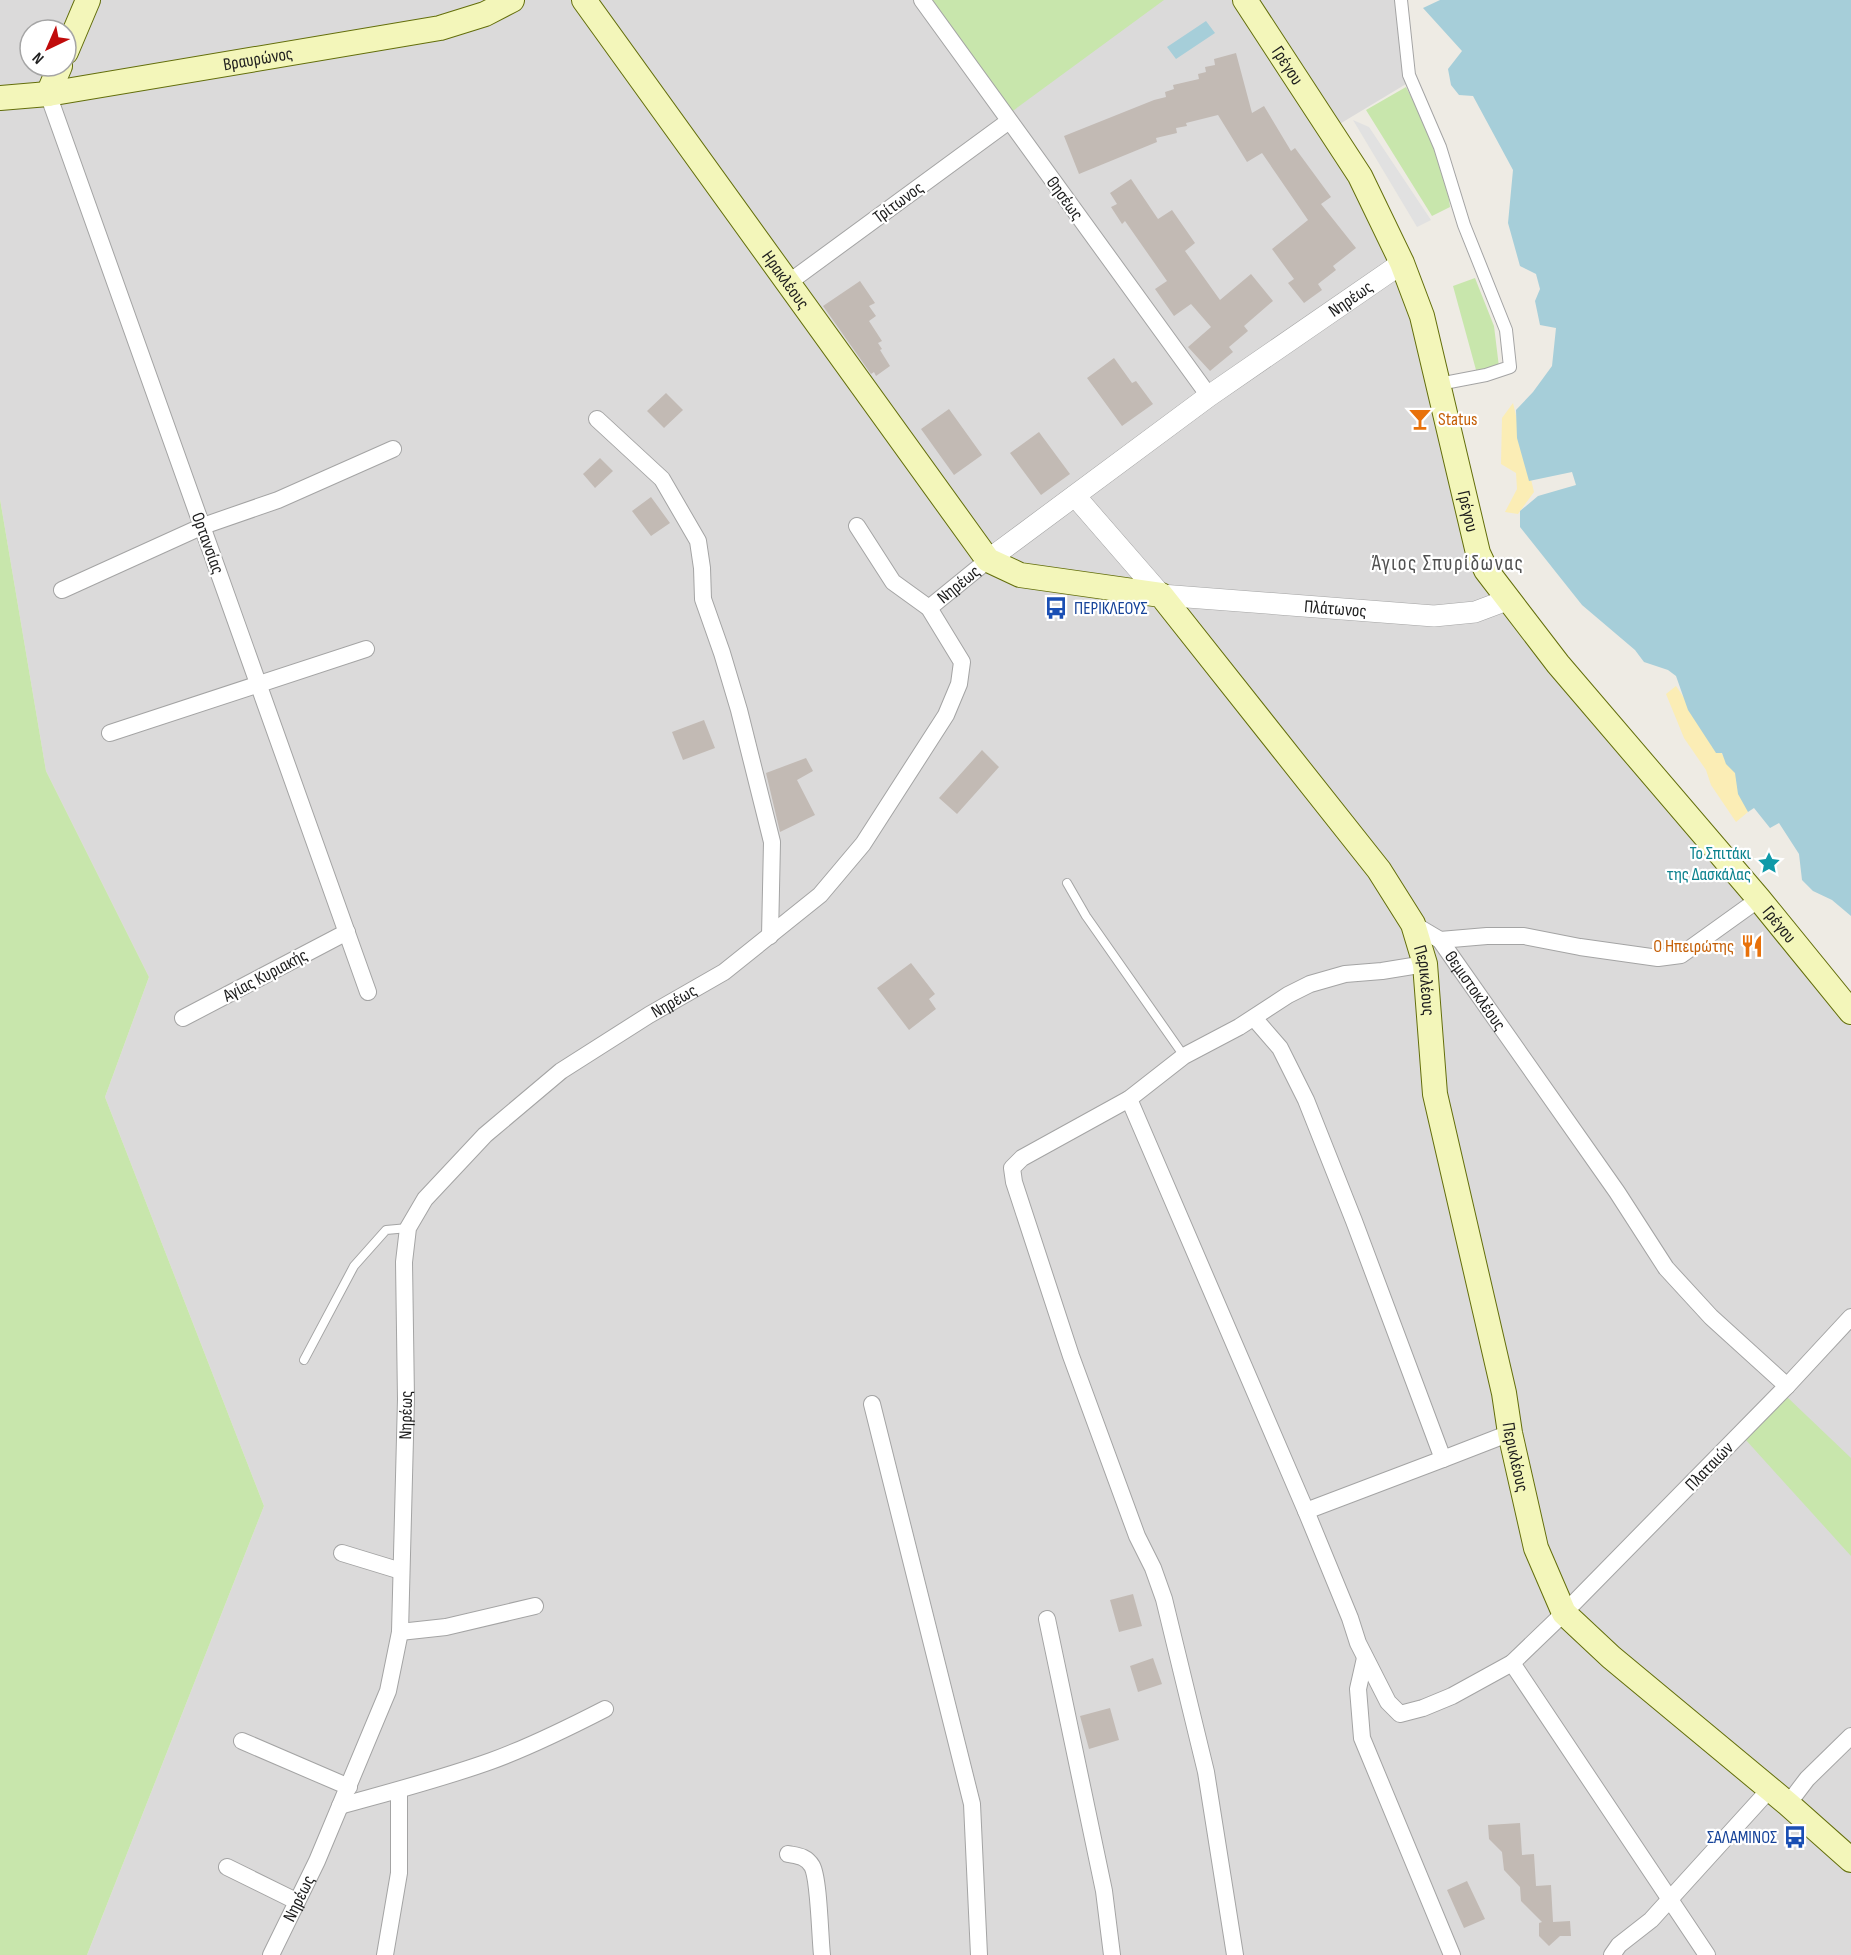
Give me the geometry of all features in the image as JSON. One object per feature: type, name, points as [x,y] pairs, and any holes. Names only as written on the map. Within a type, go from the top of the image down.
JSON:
[{"type":"main road","points":[[78,24],[88,0]]},
{"type":"main road","name":"Βραυρώνος","points":[[0,98],[48,94],[440,28],[485,14],[512,0]]},
{"type":"main road","name":"Ηρακλέους","points":[[584,0],[988,561]]},
{"type":"main road","name":"Γρέγου","points":[[1245,0],[1360,176],[1402,263],[1422,316],[1456,468],[1478,553],[1486,570],[1566,673],[1759,899],[1851,1012]]},
{"type":"main road","points":[[48,94],[55,78]]},
{"type":"main road","points":[[988,561],[1020,575],[1161,596]]},
{"type":"main road","name":"Θεμιστοκλέους","points":[[1161,596],[1379,870],[1413,924]]},
{"type":"main road","name":"Περικλέους","points":[[1413,924],[1425,963],[1436,1094],[1504,1393],[1510,1432],[1536,1548],[1564,1613],[1611,1656],[1779,1796],[1851,1860]]},
{"type":"street","name":"Θησέως","points":[[922,0],[1209,396]]},
{"type":"street","points":[[1401,0],[1409,75],[1440,147],[1464,225],[1506,330],[1510,367],[1486,375],[1439,384]]},
{"type":"street","name":"Ορτανσίας","points":[[48,94],[368,992]]},
{"type":"street","name":"Τρίτωνος","points":[[788,283],[1009,121]]},
{"type":"street","name":"Νηρέως","points":[[271,1955],[317,1861],[388,1691],[400,1632],[406,1399],[404,1262],[408,1228],[425,1199],[485,1135],[561,1071],[724,972],[820,895],[863,844],[946,715],[959,684],[962,662],[929,608],[988,561],[1209,396],[1402,263]]},
{"type":"street","points":[[597,419],[662,478],[698,541],[703,599],[739,710],[772,842],[770,936]]},
{"type":"street","points":[[62,590],[202,526],[278,500],[393,449]]},
{"type":"street","points":[[1075,496],[1161,596]]},
{"type":"street","points":[[857,526],[893,582],[929,608]]},
{"type":"street","name":"Πλάτωνος","points":[[1161,596],[1434,616],[1475,612],[1508,600]]},
{"type":"street","points":[[110,733],[366,649]]},
{"type":"street","points":[[1440,940],[1524,936],[1658,958],[1669,957],[1680,955],[1759,899]]},
{"type":"street","name":"Θεμιστοκλέους","points":[[1413,924],[1440,940],[1617,1192],[1666,1268],[1711,1317],[1787,1386]]},
{"type":"street","name":"Αγίας Κυριακής","points":[[183,1018],[347,932]]},
{"type":"street","points":[[1235,1955],[1206,1772],[1164,1599],[1153,1568],[1137,1536],[1075,1366],[1014,1182],[1012,1168],[1022,1158],[1129,1099],[1184,1056],[1239,1028],[1288,995],[1310,984],[1345,974],[1382,971],[1425,963]]},
{"type":"street","points":[[1254,1018],[1280,1048],[1306,1100],[1443,1458]]},
{"type":"street","points":[[1129,1099],[1306,1511],[1365,1658],[1358,1689],[1362,1738],[1452,1955]]},
{"type":"street","name":"Πλαταιών","points":[[1365,1658],[1388,1702],[1400,1714],[1423,1708],[1452,1696],[1512,1663],[1787,1386],[1851,1317]]},
{"type":"street","points":[[872,1404],[972,1804],[979,1955]]},
{"type":"street","points":[[1306,1511],[1510,1432]]},
{"type":"street","points":[[342,1553],[401,1571]]},
{"type":"street","points":[[400,1632],[446,1627],[535,1606]]},
{"type":"street","points":[[1047,1619],[1104,1891],[1112,1955]]},
{"type":"street","points":[[1512,1663],[1707,1955]]},
{"type":"street","points":[[340,1806],[399,1791],[492,1761],[555,1735],[605,1709]]},
{"type":"street","points":[[1612,1955],[1619,1945],[1651,1920],[1670,1899],[1779,1796],[1807,1779],[1851,1736]]},
{"type":"street","points":[[242,1741],[349,1787]]},
{"type":"street","points":[[385,1955],[399,1873],[399,1791]]},
{"type":"street","points":[[788,1854],[803,1856],[813,1867],[822,1955]]},
{"type":"street","points":[[227,1867],[296,1901]]},
{"type":"lane","points":[[1067,882],[1086,916],[1184,1056]]},
{"type":"lane","points":[[304,1359],[354,1266],[386,1230],[408,1228]]},
{"type":"shaded area","points":[[0,0],[1396,0],[1406,84],[1328,131],[1417,311],[1477,569],[1851,1026],[1851,1955],[87,1955],[264,1506],[105,1097],[149,977],[46,771],[0,499]]},
{"type":"shaded area","points":[[1353,120],[1369,127],[1431,220],[1417,227]]},
{"type":"green space","points":[[928,0],[1164,0],[1010,113]]},
{"type":"green space","points":[[1406,87],[1435,143],[1448,192],[1450,207],[1432,216],[1366,110]]},
{"type":"green space","points":[[1475,278],[1494,326],[1499,367],[1476,370],[1453,286]]},
{"type":"green space","points":[[0,499],[46,771],[149,977],[105,1097],[264,1506],[87,1955],[0,1955]]},
{"type":"green space","points":[[1785,1395],[1851,1458],[1851,1556],[1745,1439]]},
{"type":"sand","points":[[1513,403],[1534,492],[1518,514],[1505,512],[1517,489],[1516,473],[1501,464],[1502,418]]},
{"type":"sand","points":[[1676,686],[1735,773],[1748,812],[1736,822],[1711,785],[1706,770],[1684,738],[1666,694]]},
{"type":"water","points":[[1440,0],[1851,0],[1851,916],[1832,900],[1813,891],[1802,880],[1799,854],[1779,823],[1770,828],[1754,808],[1748,812],[1738,794],[1735,773],[1726,764],[1722,753],[1716,753],[1688,710],[1676,676],[1668,670],[1644,662],[1635,650],[1582,605],[1520,527],[1520,511],[1538,496],[1576,485],[1572,472],[1529,481],[1517,438],[1516,410],[1552,366],[1556,328],[1540,325],[1535,301],[1540,289],[1536,274],[1520,266],[1508,223],[1513,170],[1473,96],[1459,95],[1451,85],[1448,69],[1462,51],[1423,8]]},
{"type":"water","points":[[1206,21],[1215,33],[1176,59],[1167,47]]},
{"type":"building","points":[[1236,53],[1252,113],[1264,106],[1291,151],[1295,148],[1331,197],[1321,204],[1356,248],[1333,266],[1336,270],[1318,284],[1322,290],[1304,303],[1288,283],[1294,279],[1272,249],[1308,220],[1262,153],[1247,162],[1218,115],[1186,123],[1187,126],[1176,128],[1177,133],[1156,138],[1157,142],[1079,174],[1064,136],[1166,97],[1165,92],[1174,89],[1173,85],[1199,79],[1198,74],[1206,72],[1205,67],[1215,65],[1214,59]]},
{"type":"building","points":[[1131,179],[1158,219],[1172,210],[1195,243],[1185,251],[1220,300],[1251,274],[1273,301],[1244,326],[1248,331],[1229,347],[1233,352],[1210,371],[1188,347],[1211,327],[1191,304],[1174,316],[1155,289],[1167,281],[1125,221],[1122,224],[1111,207],[1117,204],[1110,193]]},
{"type":"building","points":[[860,281],[875,303],[869,306],[876,316],[869,321],[882,341],[878,343],[882,349],[880,350],[890,366],[876,376],[874,372],[871,374],[823,306]]},
{"type":"building","points":[[1114,358],[1132,383],[1136,381],[1153,404],[1122,426],[1087,378]]},
{"type":"building","points":[[666,393],[683,410],[664,428],[647,411]]},
{"type":"building","points":[[949,409],[982,455],[954,475],[921,429]]},
{"type":"building","points":[[1039,432],[1070,474],[1041,495],[1010,453]]},
{"type":"building","points":[[600,458],[613,471],[595,488],[583,474]]},
{"type":"building","points":[[651,497],[670,523],[651,536],[632,511]]},
{"type":"building","points":[[704,720],[715,748],[683,760],[672,732]]},
{"type":"building","points":[[982,750],[999,767],[957,814],[939,798]]},
{"type":"building","points":[[806,758],[813,771],[797,780],[815,815],[780,832],[766,773]]},
{"type":"building","points":[[911,963],[935,994],[929,999],[936,1009],[909,1030],[877,988]]},
{"type":"building","points":[[1133,1594],[1142,1626],[1119,1632],[1110,1600]]},
{"type":"building","points":[[1153,1658],[1162,1684],[1138,1692],[1130,1666]]},
{"type":"building","points":[[1110,1708],[1119,1740],[1089,1749],[1080,1716]]},
{"type":"building","points":[[1520,1823],[1522,1855],[1534,1854],[1536,1886],[1551,1885],[1553,1922],[1570,1921],[1571,1936],[1560,1936],[1549,1946],[1539,1936],[1539,1923],[1542,1922],[1521,1901],[1520,1887],[1504,1870],[1502,1852],[1489,1839],[1488,1825]]},
{"type":"building","points":[[1467,1881],[1485,1919],[1464,1928],[1447,1890]]},
{"type":"place","name":"Status","points":[[1420,419]]},
{"type":"place","name":"ΠΕΡΙΚΛΕΟΥΣ","points":[[1056,608]]},
{"type":"place","name":"Το Σπιτάκι της Δασκάλας","points":[[1769,863]]},
{"type":"place","name":"Ο Ηπειρώτης","points":[[1752,946]]},
{"type":"place","name":"ΣΑΛΑΜΙΝΟΣ","points":[[1795,1837]]},
{"type":"district","name":"Άγιος Σπυρίδωνας","points":[[1448,563]]}]
